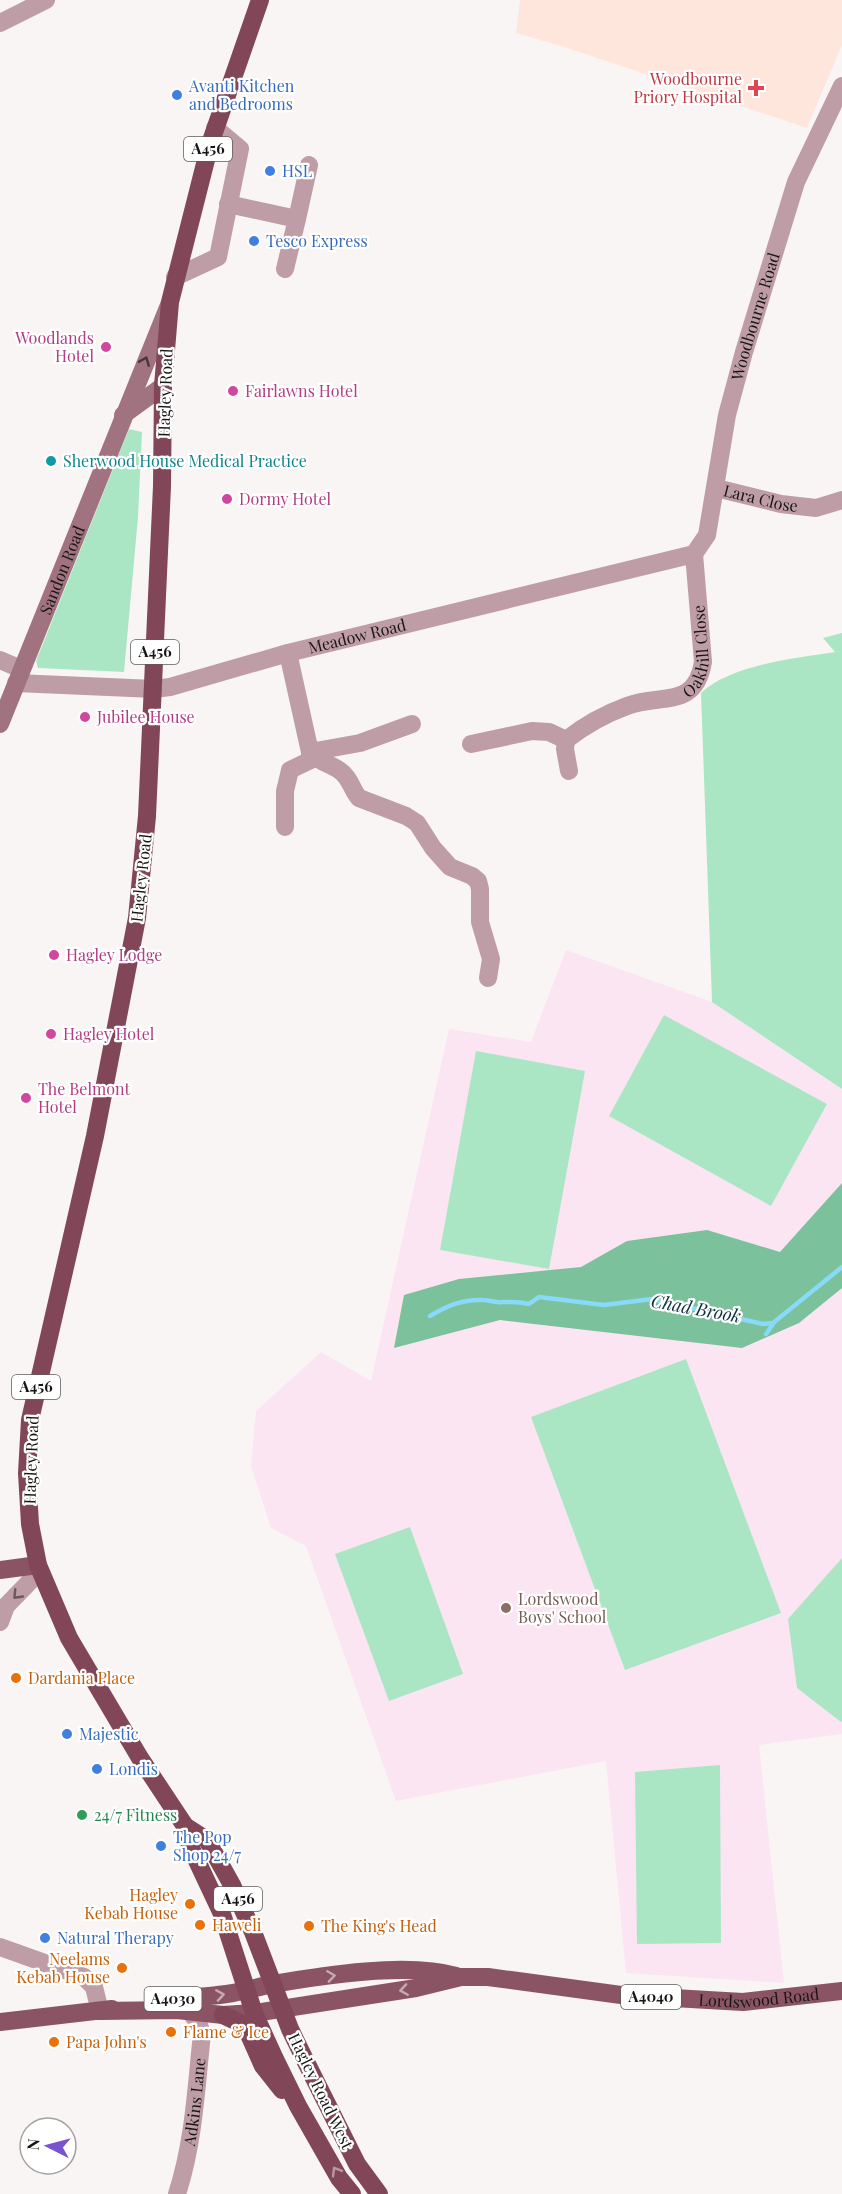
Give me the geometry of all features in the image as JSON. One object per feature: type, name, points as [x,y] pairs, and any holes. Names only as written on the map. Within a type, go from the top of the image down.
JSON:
[{"type":"highway","name":"Hagley Road","points":[[247,1990],[222,1914],[190,1846],[185,1826],[128,1738],[69,1638],[39,1568],[30,1524],[27,1473],[30,1420],[95,1136],[137,918],[147,816],[154,689],[163,475],[164,386],[170,302],[215,128],[260,0]]},
{"type":"highway","name":"Hagley Road","points":[[185,1826],[207,1840],[232,1886],[273,1984]]},
{"type":"highway","name":"Hagley Road West","points":[[273,1984],[269,2011],[298,2106],[339,2178],[352,2194]]},
{"type":"highway","name":"Hagley Road West","points":[[247,1990],[269,2011],[306,2062],[357,2164],[379,2194]]},
{"type":"highway","name":"A456","points":[[223,2015],[240,2023],[247,2030],[263,2066],[298,2106]]},
{"type":"main road","name":"Sandon Road","points":[[0,724],[170,302]]},
{"type":"main road","points":[[123,415],[164,386]]},
{"type":"main road","points":[[0,1570],[39,1568]]},
{"type":"main road","name":"Lordswood Road","points":[[247,1990],[273,1984],[379,1971],[441,1972],[461,1977]]},
{"type":"main road","name":"Lordswood Road","points":[[269,2011],[416,1988],[461,1977],[488,1977],[621,1995],[743,2002],[842,1991]]},
{"type":"main road","name":"A4030","points":[[0,2022],[100,2011],[158,2000],[207,1997],[247,1990]]},
{"type":"main road","name":"A4030","points":[[100,2011],[177,2010],[223,2015],[269,2011]]},
{"type":"street","points":[[0,23],[46,0]]},
{"type":"street","name":"Woodbourne Road","points":[[694,554],[707,535],[727,415],[746,343],[792,193],[842,86]]},
{"type":"street","points":[[175,277],[218,257],[240,148],[215,128]]},
{"type":"street","points":[[285,269],[309,165]]},
{"type":"street","points":[[228,204],[297,219]]},
{"type":"street","name":"Lara Close","points":[[716,488],[781,504],[816,507],[842,500]]},
{"type":"street","name":"Meadow Road","points":[[19,676],[154,689],[170,687],[288,653],[694,554]]},
{"type":"street","name":"Oakhill Close","points":[[566,740],[601,717],[630,704],[672,698],[685,694],[695,686],[701,675],[703,662],[694,554]]},
{"type":"street","points":[[288,653],[312,755],[340,770],[352,783],[354,793],[359,798],[406,816],[417,823],[433,848],[450,867],[478,880],[480,922],[491,959],[488,978]]},
{"type":"street","points":[[0,660],[19,676]]},
{"type":"street","points":[[285,827],[285,790],[290,770],[312,755],[360,743],[412,724]]},
{"type":"street","points":[[471,744],[532,730],[549,732],[566,740],[569,771]]},
{"type":"street","points":[[0,1622],[6,1606],[39,1568]]},
{"type":"street","points":[[0,1947],[84,1977],[94,1987],[100,2011]]},
{"type":"street","name":"Adkins Lane","points":[[177,2194],[186,2168],[202,2034],[190,2011]]},
{"type":"shaded area","name":"Woodbourne Priory Hospital","points":[[520,0],[842,0],[842,45],[807,128],[516,33]]},
{"type":"shaded area","points":[[566,950],[712,1002],[842,1089],[842,1734],[759,1745],[784,1983],[626,1973],[606,1761],[396,1801],[306,1546],[271,1528],[251,1466],[256,1411],[321,1352],[371,1381],[449,1029],[531,1042]]},
{"type":"green space","points":[[129,429],[142,432],[138,517],[124,672],[38,668],[36,661]]},
{"type":"green space","points":[[842,633],[842,1089],[712,1002],[701,693],[713,683],[746,669],[783,660],[835,652],[823,638]]},
{"type":"green space","points":[[664,1015],[827,1104],[771,1206],[609,1116]]},
{"type":"green space","points":[[476,1051],[585,1071],[549,1269],[440,1250]]},
{"type":"green space","points":[[842,1183],[842,1288],[799,1323],[742,1348],[500,1320],[394,1348],[404,1295],[459,1279],[581,1267],[627,1241],[707,1230],[780,1252]]},
{"type":"green space","points":[[686,1359],[781,1613],[625,1670],[531,1417]]},
{"type":"green space","points":[[410,1527],[463,1674],[389,1701],[335,1554]]},
{"type":"green space","points":[[842,1558],[841,1722],[797,1688],[788,1619]]},
{"type":"green space","points":[[720,1765],[721,1943],[637,1944],[635,1772]]},
{"type":"waterway","name":"Chad Brook","points":[[430,1316],[455,1304],[475,1300],[529,1304],[539,1297],[604,1305],[652,1299],[763,1324],[773,1323],[842,1267]]},
{"type":"waterway","points":[[766,1334],[773,1324]]},
{"type":"place","name":"Woodbourne Priory Hospital","points":[[756,88]]},
{"type":"place","name":"Avanti Kitchen and Bedrooms","points":[[177,95]]},
{"type":"place","name":"HSL","points":[[270,171]]},
{"type":"place","name":"Tesco Express","points":[[254,241]]},
{"type":"place","name":"Woodlands Hotel","points":[[106,347]]},
{"type":"place","name":"Fairlawns Hotel","points":[[233,391]]},
{"type":"place","name":"Sherwood House Medical Practice","points":[[51,461]]},
{"type":"place","name":"Dormy Hotel","points":[[227,499]]},
{"type":"place","name":"Jubilee House","points":[[85,717]]},
{"type":"place","name":"Hagley Lodge","points":[[54,955]]},
{"type":"place","name":"Hagley Hotel","points":[[51,1034]]},
{"type":"place","name":"The Belmont Hotel","points":[[26,1098]]},
{"type":"place","name":"Lordswood Boys' School","points":[[506,1608]]},
{"type":"place","name":"Dardania Place","points":[[16,1678]]},
{"type":"place","name":"Majestic","points":[[67,1734]]},
{"type":"place","name":"Londis","points":[[97,1769]]},
{"type":"place","name":"24/7 Fitness","points":[[82,1815]]},
{"type":"place","name":"The Pop Shop 24/7","points":[[161,1846]]},
{"type":"place","name":"Hagley Kebab House","points":[[190,1904]]},
{"type":"place","name":"Haweli","points":[[200,1925]]},
{"type":"place","name":"The King's Head","points":[[309,1926]]},
{"type":"place","name":"Natural Therapy","points":[[45,1938]]},
{"type":"place","name":"Neelams Kebab House","points":[[122,1968]]},
{"type":"place","name":"Flame & Ice","points":[[171,2032]]},
{"type":"place","name":"Papa John's","points":[[54,2042]]}]
